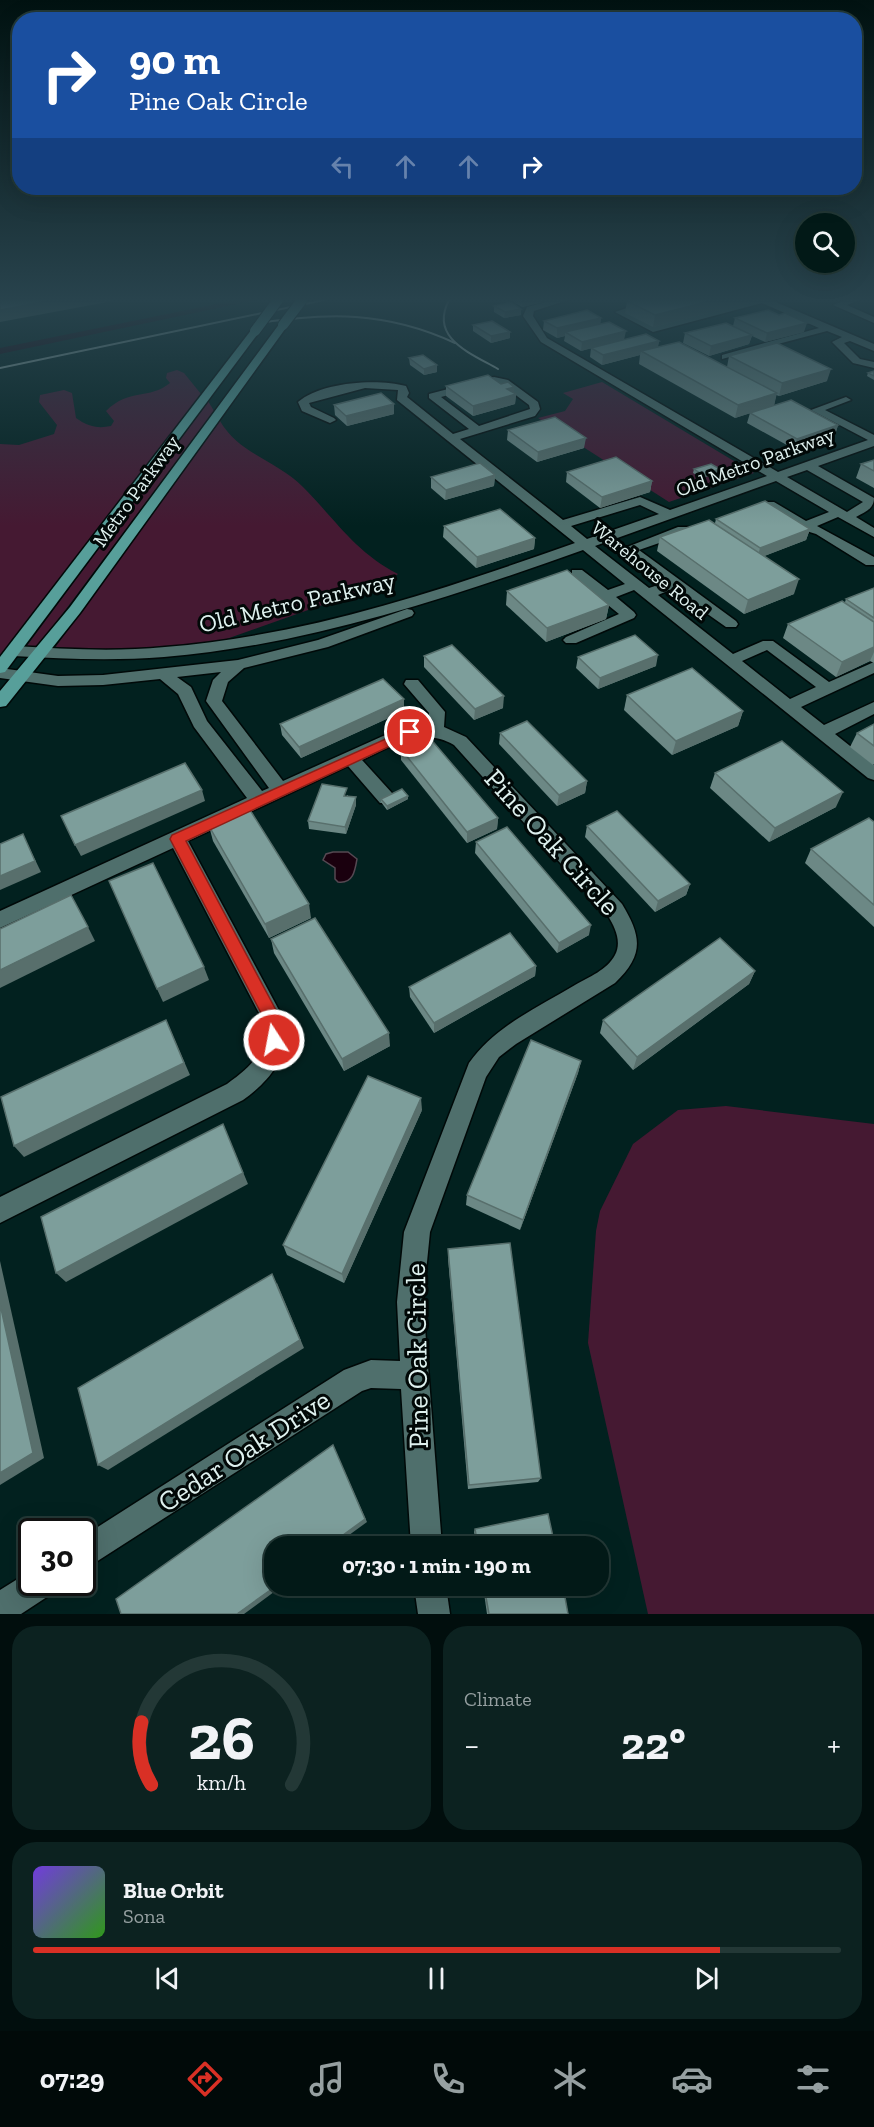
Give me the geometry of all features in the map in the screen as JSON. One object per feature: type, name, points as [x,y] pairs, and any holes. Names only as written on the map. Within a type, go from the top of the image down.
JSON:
[{"type":"main road","name":"Metro Parkway","points":[[0,668],[221,375]]},
{"type":"main road","name":"Metro Parkway","points":[[0,702],[20,676],[42,654],[247,375]]},
{"type":"street","points":[[604,375],[874,533]]},
{"type":"street","points":[[452,438],[531,414],[536,410],[534,404],[504,382],[494,380],[433,396],[477,430]]},
{"type":"street","name":"Warehouse Road","points":[[330,420],[306,409],[303,402],[331,393],[379,384],[392,384],[402,388],[404,393],[401,398],[874,774]]},
{"type":"street","points":[[846,400],[816,410],[874,441]]},
{"type":"street","name":"Old Metro Parkway","points":[[14,651],[42,654],[132,656],[198,650],[285,634],[480,581],[874,441]]},
{"type":"street","points":[[805,526],[865,507],[870,501],[808,465]]},
{"type":"street","points":[[562,525],[640,501],[669,515]]},
{"type":"street","points":[[753,506],[765,502],[805,526],[821,531],[871,562],[874,561]]},
{"type":"street","points":[[693,527],[629,549],[731,624]]},
{"type":"street","points":[[571,640],[629,615],[577,573]]},
{"type":"street","name":"Old Metro Parkway","points":[[0,673],[61,681],[165,675],[238,665],[330,641],[430,604],[480,581]]},
{"type":"street","points":[[606,596],[637,584]]},
{"type":"street","points":[[649,594],[675,584]]},
{"type":"street","points":[[330,641],[360,626],[368,618],[365,614]]},
{"type":"street","points":[[732,660],[768,644],[827,688]]},
{"type":"street","points":[[214,701],[221,680],[238,665]]},
{"type":"street","points":[[789,706],[874,667]]},
{"type":"street","points":[[165,675],[185,691],[200,723],[259,801]]},
{"type":"street","points":[[0,920],[350,758],[410,732],[435,730],[437,712],[412,684]]},
{"type":"street","points":[[193,709],[214,701]]},
{"type":"street","points":[[214,701],[281,791]]},
{"type":"street","points":[[823,733],[874,707]]},
{"type":"street","name":"Pine Oak Circle","points":[[425,1536],[410,1302],[417,1232],[477,1071],[491,1050],[508,1037],[608,977],[620,966],[629,944],[627,931],[615,910],[460,741],[451,735],[435,730]]},
{"type":"street","points":[[233,766],[255,756]]},
{"type":"street","points":[[350,758],[387,798]]},
{"type":"street","points":[[0,1210],[235,1092],[260,1074],[267,1062],[274,1040],[269,1012],[177,839]]},
{"type":"street","name":"Cedar Oak Drive","points":[[96,1547],[354,1380],[371,1374],[414,1375]]},
{"type":"street","points":[[0,1609],[20,1596]]},
{"type":"street","points":[[431,1596],[434,1614]]},
{"type":"shaded area","points":[[167,375],[186,375],[201,394],[0,657],[0,444],[19,445],[54,434],[57,425],[39,402],[40,395],[64,390],[72,393],[76,418],[92,426],[111,426],[114,421],[106,411],[114,404],[123,399],[162,388],[170,383]]},
{"type":"shaded area","points":[[602,382],[754,473],[669,502],[538,418],[565,411],[573,399],[563,393]]},
{"type":"shaded area","points":[[208,401],[214,411],[37,648],[26,647]]},
{"type":"shaded area","points":[[220,421],[237,442],[293,478],[357,545],[398,574],[387,582],[218,642],[134,651],[54,649]]},
{"type":"shaded area","points":[[348,852],[357,859],[354,872],[347,881],[338,882],[335,879],[335,868],[323,860],[326,854]]},
{"type":"shaded area","points":[[726,1106],[874,1124],[874,1614],[648,1614],[588,1343],[596,1231],[600,1211],[633,1144],[678,1110]]},
{"type":"building","points":[[488,375],[501,384],[508,382],[514,387],[507,389],[516,394],[473,406],[446,386]]},
{"type":"building","points":[[685,375],[743,375],[777,393],[738,405]]},
{"type":"building","points":[[767,375],[809,375],[782,383]]},
{"type":"building","points":[[381,393],[394,404],[346,416],[334,405]]},
{"type":"building","points":[[791,400],[838,425],[797,439],[750,413]]},
{"type":"building","points":[[555,417],[586,438],[538,452],[508,430]]},
{"type":"building","points":[[616,457],[652,481],[602,497],[567,472]]},
{"type":"building","points":[[874,460],[874,471],[861,464]]},
{"type":"building","points":[[480,463],[495,475],[446,490],[431,477]]},
{"type":"building","points":[[711,464],[720,469],[703,475],[694,469]]},
{"type":"building","points":[[765,501],[810,529],[760,548],[716,519]]},
{"type":"building","points":[[500,509],[535,538],[477,557],[444,526]]},
{"type":"building","points":[[709,520],[799,579],[748,600],[660,537]]},
{"type":"building","points":[[567,570],[609,605],[547,628],[507,591]]},
{"type":"building","points":[[874,588],[874,618],[846,599]]},
{"type":"building","points":[[842,601],[874,622],[874,647],[842,662],[788,624]]},
{"type":"building","points":[[635,635],[658,655],[600,678],[578,657]]},
{"type":"building","points":[[452,645],[504,696],[475,709],[424,656]]},
{"type":"building","points":[[692,668],[743,711],[676,741],[627,695]]},
{"type":"building","points":[[383,679],[404,699],[299,747],[280,724]]},
{"type":"building","points":[[527,721],[587,781],[559,795],[500,733]]},
{"type":"building","points":[[874,724],[874,746],[857,733]]},
{"type":"building","points":[[429,737],[498,818],[467,832],[401,749]]},
{"type":"building","points":[[782,741],[843,792],[775,828],[715,773]]},
{"type":"building","points":[[185,763],[202,790],[75,845],[61,816]]},
{"type":"building","points":[[322,784],[347,788],[344,796],[356,797],[345,827],[308,821]]},
{"type":"building","points":[[402,789],[408,796],[387,806],[381,799]]},
{"type":"building","points":[[250,810],[309,904],[265,924],[209,826]]},
{"type":"building","points":[[617,811],[690,884],[658,901],[587,826]]},
{"type":"building","points":[[869,818],[874,822],[874,905],[811,849]]},
{"type":"building","points":[[507,827],[591,925],[559,943],[476,842]]},
{"type":"building","points":[[23,834],[35,861],[0,876],[0,844]]},
{"type":"building","points":[[153,863],[204,967],[157,989],[109,881]]},
{"type":"building","points":[[71,895],[88,927],[0,970],[0,929]]},
{"type":"building","points":[[315,918],[389,1033],[342,1059],[271,939]]},
{"type":"building","points":[[510,933],[536,966],[434,1023],[409,987]]},
{"type":"building","points":[[720,938],[755,971],[637,1057],[603,1020]]},
{"type":"building","points":[[166,1020],[184,1063],[14,1146],[1,1097]]},
{"type":"building","points":[[531,1040],[581,1061],[523,1220],[467,1195]]},
{"type":"building","points":[[368,1076],[421,1098],[342,1274],[283,1245]]},
{"type":"building","points":[[223,1124],[243,1173],[56,1273],[41,1217]]},
{"type":"building","points":[[510,1243],[541,1478],[469,1485],[448,1249]]},
{"type":"building","points":[[272,1274],[300,1340],[98,1465],[78,1388]]},
{"type":"building","points":[[0,1304],[33,1453],[0,1473]]},
{"type":"building","points":[[333,1445],[365,1519],[342,1536],[264,1536],[264,1595],[237,1614],[121,1614],[116,1599]]},
{"type":"building","points":[[548,1514],[553,1536],[476,1536],[475,1529]]},
{"type":"building","points":[[486,1596],[565,1596],[568,1614],[489,1614]]},
{"type":"route","points":[[274,1040],[274,1026],[269,1012],[177,839],[410,732]]}]
